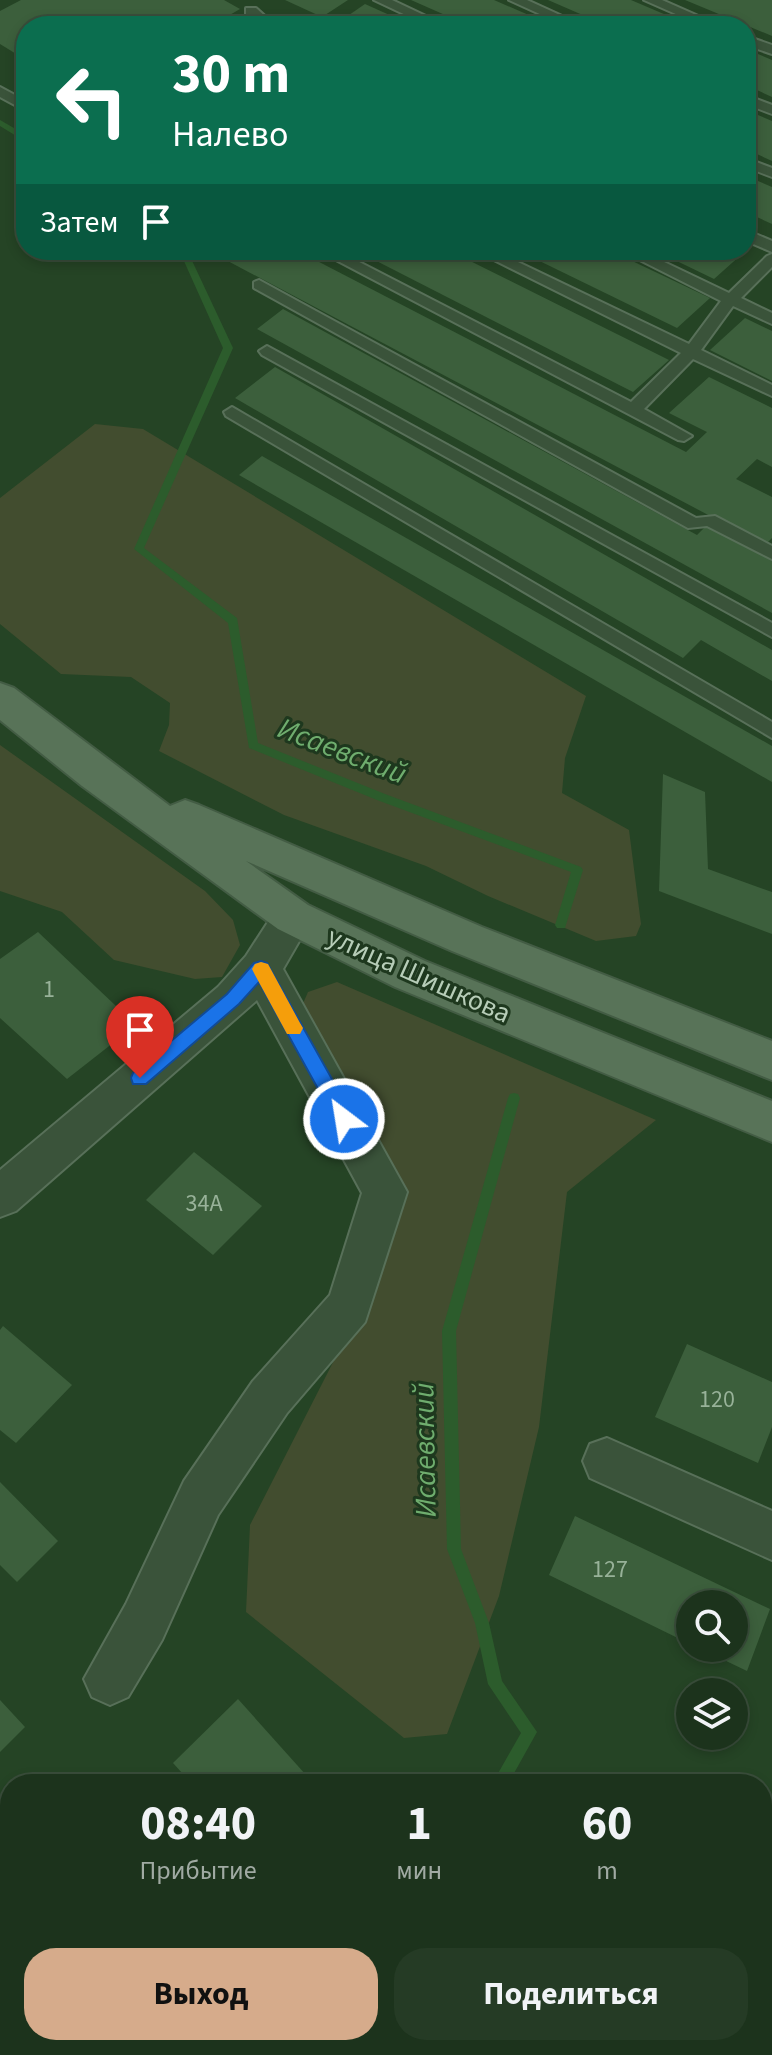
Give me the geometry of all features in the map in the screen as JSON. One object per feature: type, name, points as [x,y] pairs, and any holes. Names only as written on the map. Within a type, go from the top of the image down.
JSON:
[{"type":"main road","name":"улица Шишкова","points":[[0,698],[96,775],[293,917],[410,974],[772,1122]]},
{"type":"main road","name":"улица Шишкова","points":[[96,775],[467,939],[772,1061]]},
{"type":"street","points":[[0,1197],[233,999],[261,968],[293,917]]},
{"type":"street","points":[[110,1679],[144,1622],[201,1498],[270,1397],[349,1307],[385,1192],[261,968]]},
{"type":"street","points":[[607,1461],[772,1536]]},
{"type":"lane","points":[[381,0],[417,16]]},
{"type":"lane","points":[[516,0],[554,16]]},
{"type":"lane","points":[[651,0],[690,16]]},
{"type":"lane","points":[[251,11],[257,16]]},
{"type":"lane","points":[[633,410],[691,352],[730,300],[772,259]]},
{"type":"lane","points":[[343,260],[684,436]]},
{"type":"lane","points":[[502,260],[772,391]]},
{"type":"lane","points":[[648,260],[772,319]]},
{"type":"lane","points":[[259,285],[694,524],[709,520],[772,553]]},
{"type":"lane","points":[[267,351],[772,631]]},
{"type":"lane","points":[[232,412],[772,731]]},
{"type":"green space","points":[[95,424],[143,429],[586,696],[565,758],[562,793],[629,830],[641,924],[636,936],[596,941],[488,896],[426,866],[284,815],[159,751],[169,725],[170,703],[131,677],[61,674],[0,624],[0,498]]},
{"type":"green space","points":[[0,745],[205,891],[233,920],[240,945],[222,977],[195,979],[114,960],[62,912],[0,891]]},
{"type":"green space","points":[[337,982],[656,1120],[567,1192],[539,1427],[499,1596],[447,1734],[404,1738],[246,1612],[250,1525],[378,1274],[390,1227],[298,1015],[308,992]]},
{"type":"building","points":[[21,0],[224,0],[240,9],[228,16],[16,16],[16,54],[0,44],[0,11]]},
{"type":"building","points":[[285,0],[348,0],[320,16]]},
{"type":"building","points":[[411,0],[494,0],[531,16],[447,16]]},
{"type":"building","points":[[548,0],[631,0],[669,16],[585,16]]},
{"type":"building","points":[[685,0],[772,0],[772,36],[756,29],[756,16],[724,16]]},
{"type":"building","points":[[365,4],[392,16],[348,16]]},
{"type":"building","points":[[756,53],[772,60],[772,97],[756,90]]},
{"type":"building","points":[[756,114],[772,121],[772,161],[756,154]]},
{"type":"building","points":[[756,180],[772,187],[772,224],[756,217]]},
{"type":"building","points":[[226,260],[315,260],[686,452],[707,432],[669,413],[709,377],[772,408],[772,467],[757,459],[736,479],[772,497],[772,538],[765,545]]},
{"type":"building","points":[[375,260],[468,260],[669,360],[633,392]]},
{"type":"building","points":[[538,260],[630,260],[710,298],[677,328]]},
{"type":"building","points":[[675,260],[735,260],[714,279]]},
{"type":"building","points":[[283,309],[697,535],[709,523],[772,557],[772,613],[257,329]]},
{"type":"building","points":[[745,318],[772,331],[772,381],[710,350]]},
{"type":"building","points":[[275,367],[772,650],[772,681],[701,640],[683,658],[235,398]]},
{"type":"building","points":[[262,456],[772,746],[772,782],[239,475]]},
{"type":"building","points":[[663,774],[705,792],[708,869],[772,892],[772,934],[659,891]]},
{"type":"building","points":[[38,932],[136,1025],[67,1079],[0,1018],[0,959]]},
{"type":"building","points":[[194,1152],[262,1206],[213,1255],[146,1200]]},
{"type":"building","points":[[3,1326],[72,1385],[16,1443],[0,1430],[0,1330]]},
{"type":"building","points":[[687,1344],[772,1382],[772,1427],[758,1463],[655,1417]]},
{"type":"building","points":[[0,1482],[58,1541],[17,1582],[0,1565]]},
{"type":"building","points":[[575,1516],[730,1590],[676,1590],[676,1637],[549,1575]]},
{"type":"building","points":[[748,1599],[770,1609],[747,1671],[728,1662],[748,1662]]},
{"type":"building","points":[[238,1699],[305,1774],[183,1774],[173,1763]]},
{"type":"building","points":[[0,1700],[25,1727],[0,1752]]},
{"type":"waterway","name":"Исаевский","points":[[0,122],[16,132]]},
{"type":"waterway","name":"Исаевский","points":[[188,260],[228,348],[139,549],[233,621],[253,745],[381,797],[577,870],[561,925]]},
{"type":"waterway","name":"Исаевский","points":[[506,1774],[530,1732],[495,1684],[482,1623],[454,1549],[449,1331],[514,1098]]},
{"type":"slow traffic","points":[[261,969],[293,1028]]},
{"type":"route","points":[[140,1078],[233,999],[261,968],[344,1119]]}]
